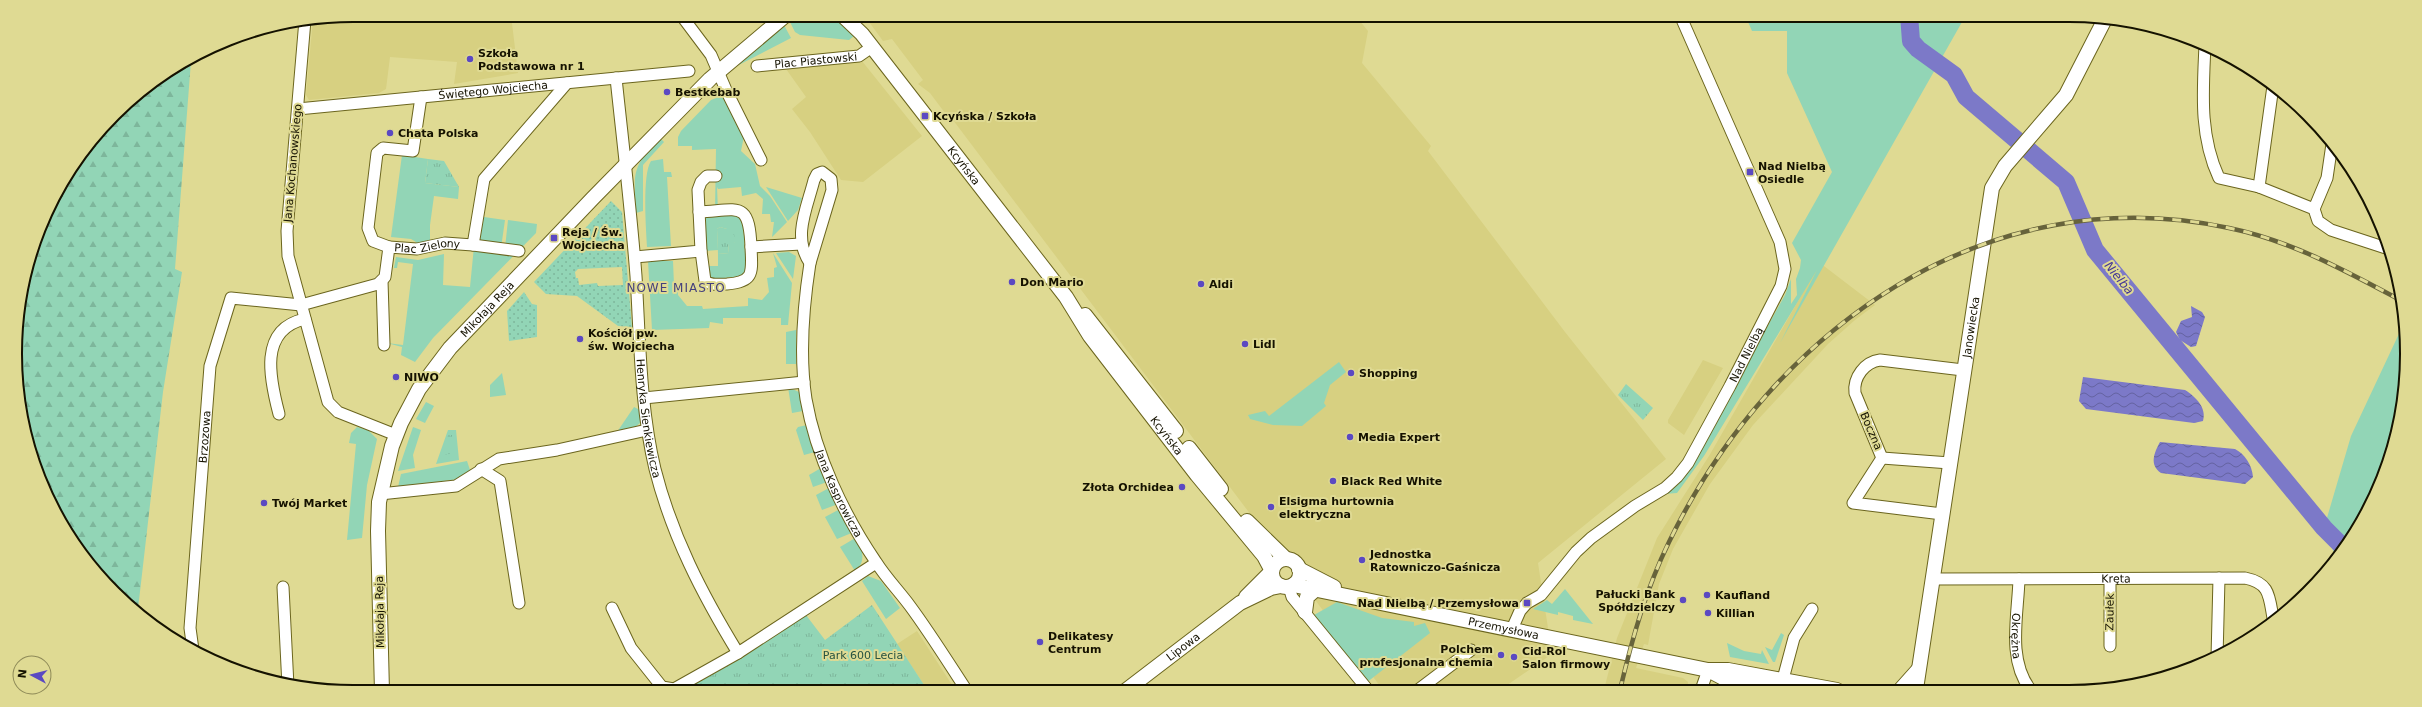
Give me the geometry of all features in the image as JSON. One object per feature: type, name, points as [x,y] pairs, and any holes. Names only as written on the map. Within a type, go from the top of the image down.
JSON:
[{"type":"street","points":[[686,22],[711,55],[761,160]]},
{"type":"street","name":"Mikołaja Reja","points":[[382,685],[378,531],[380,494],[396,435],[412,400],[440,360],[626,165],[718,72],[777,22]]},
{"type":"street","name":"Kcyńska","points":[[849,22],[862,34],[1066,297],[1090,336],[1197,475],[1264,556],[1272,571]]},
{"type":"street","name":"Kcyńska","points":[[858,22],[862,34]]},
{"type":"street","name":"Nad Nielbą","points":[[1512,629],[1520,611],[1527,603],[1541,594],[1576,552],[1591,538],[1635,506],[1665,488],[1677,477],[1688,463],[1782,286],[1785,269],[1780,242],[1683,22]]},
{"type":"street","name":"Janowiecka","points":[[1917,685],[1991,193],[1999,174],[2070,89],[2101,24]]},
{"type":"street","name":"Jana Kochanowskiego","points":[[301,304],[287,244],[305,26]]},
{"type":"street","name":"Plac Piastowski","points":[[757,66],[859,56],[872,47]]},
{"type":"street","points":[[2205,51],[2203,119],[2210,158],[2219,178],[2259,187],[2314,209]]},
{"type":"street","name":"Świętego Wojciecha","points":[[298,109],[689,71]]},
{"type":"street","name":"Henryka Sienkiewicza","points":[[616,78],[626,165],[647,430],[659,482],[680,543],[697,581],[738,653]]},
{"type":"street","name":"Plac Zielony","points":[[384,345],[382,281],[388,247],[417,249],[445,243],[472,245],[484,179],[567,83]]},
{"type":"street","points":[[2259,187],[2272,93]]},
{"type":"street","points":[[388,247],[373,241],[368,228],[377,153],[383,148],[413,151],[421,97]]},
{"type":"street","points":[[2331,152],[2327,178],[2314,209],[2318,221],[2332,230],[2382,248]]},
{"type":"street","name":"Jana Kasprowicza","points":[[810,263],[801,244],[800,233],[814,180],[820,172],[826,173],[831,179],[832,190],[810,263],[802,336],[804,382],[810,417],[827,466],[852,520],[876,563],[908,604],[963,685]]},
{"type":"street","points":[[699,212],[736,210],[744,213],[749,222],[751,247],[751,271],[748,279],[741,283],[713,284],[705,280],[701,251],[699,212],[698,190],[701,182],[707,176],[716,176]]},
{"type":"street","points":[[751,247],[801,244]]},
{"type":"street","points":[[472,245],[519,250]]},
{"type":"street","points":[[634,256],[701,251]]},
{"type":"street","points":[[382,281],[373,286],[301,304],[324,395],[331,407],[396,435]]},
{"type":"street","name":"Kcyńska","points":[[1066,297],[1098,330],[1245,520],[1286,559]]},
{"type":"street","name":"Brzozowa","points":[[192,643],[190,628],[209,379],[213,350],[231,298],[301,304]]},
{"type":"street","points":[[279,414],[270,378],[272,353],[281,329],[287,324],[305,319]]},
{"type":"street","name":"Boczna","points":[[1942,514],[1853,503],[1882,458],[1855,393],[1855,384],[1864,368],[1872,361],[1880,360],[1964,370]]},
{"type":"street","points":[[644,398],[804,382]]},
{"type":"street","points":[[380,494],[456,486],[499,459],[557,450],[647,430]]},
{"type":"street","points":[[1882,458],[1950,463]]},
{"type":"street","points":[[481,469],[500,482],[519,603]]},
{"type":"street","points":[[1288,586],[1298,580],[1300,569],[1296,563],[1286,559],[1276,564],[1272,571],[1273,578],[1288,586],[1292,597],[1364,685]]},
{"type":"street","points":[[681,685],[738,653],[876,563]]},
{"type":"street","name":"Przemysłowa","points":[[1300,569],[1349,595]]},
{"type":"street","name":"Lipowa","points":[[1133,685],[1240,604],[1272,571]]},
{"type":"street","points":[[2217,650],[2219,578]]},
{"type":"street","name":"Kręta","points":[[1932,579],[2245,578],[2262,584],[2268,595],[2272,614]]},
{"type":"street","name":"Okrężna","points":[[2019,579],[2016,658],[2021,674],[2028,685]]},
{"type":"street","name":"Zaułek","points":[[2110,579],[2110,646]]},
{"type":"street","name":"Przemysłowa","points":[[1288,586],[1349,595],[1708,670],[1727,680],[1783,684]]},
{"type":"street","name":"Lipowa","points":[[1240,604],[1271,588],[1288,586]]},
{"type":"street","points":[[283,587],[288,679]]},
{"type":"street","points":[[1305,612],[1307,597],[1316,589]]},
{"type":"street","points":[[612,608],[631,648],[660,685]]},
{"type":"street","points":[[1783,684],[1794,638],[1812,610]]},
{"type":"street","points":[[1425,685],[1471,650]]},
{"type":"street","points":[[1905,685],[1919,669]]},
{"type":"street","points":[[1703,685],[1708,670]]},
{"type":"shaded area","name":"Szkoła Podstawowa nr 1","points":[[354,22],[512,22],[518,73],[454,84],[457,62],[390,57],[386,89],[379,93],[309,100],[306,95],[312,25]]},
{"type":"shaded area","points":[[869,22],[1361,22],[1368,31],[1362,63],[1431,146],[1428,151],[1565,332],[1666,459],[1538,563],[1552,654],[1507,685],[1379,685],[953,120],[951,121],[930,93],[918,84],[923,80],[892,39],[883,41]]},
{"type":"shaded area","points":[[862,61],[922,136],[863,182],[841,180],[810,132],[792,109],[806,97],[786,69]]},
{"type":"shaded area","points":[[1820,263],[1875,305],[1855,320],[1828,344],[1753,425],[1710,484],[1673,549],[1659,584],[1648,645],[1644,644],[1636,668],[1683,678],[1688,682],[1688,685],[1605,685],[1617,638],[1657,538],[1709,456]]},
{"type":"shaded area","points":[[1703,360],[1723,368],[1684,435],[1668,423],[1668,420]]},
{"type":"shaded area","points":[[917,631],[952,685],[924,685],[897,644]]},
{"type":"green space","points":[[790,22],[843,22],[854,36],[849,40],[800,35],[795,32]]},
{"type":"green space","points":[[1748,22],[1962,22],[1780,343],[1817,270],[1704,456],[1677,493],[1664,494],[1735,384],[1785,295],[1791,279],[1791,304],[1797,295],[1796,279],[1801,260],[1792,243],[1832,172],[1787,73],[1787,31],[1752,31]]},
{"type":"green space","points":[[784,25],[791,38],[731,69]]},
{"type":"green space","points":[[191,65],[175,269],[182,272],[163,392],[138,606],[104,572],[78,538],[66,519],[47,480],[33,439],[25,397],[22,354],[25,310],[33,268],[47,227],[66,188],[78,169],[104,135],[135,104],[169,78]]},
{"type":"green space","points":[[724,95],[744,136],[741,151],[755,164],[760,186],[770,196],[787,222],[772,237],[774,222],[771,222],[770,214],[762,214],[763,199],[756,193],[742,196],[741,187],[718,189],[717,187],[718,211],[715,211],[716,149],[692,150],[692,146],[678,146],[678,137],[681,131],[711,100]]},
{"type":"green space","points":[[659,137],[664,142],[643,165],[643,211],[636,213],[636,172],[643,157]]},
{"type":"green space","points":[[402,155],[428,159],[425,183],[459,187],[458,199],[434,196],[430,225],[430,245],[417,249],[416,242],[411,239],[391,237]]},
{"type":"green space","points":[[428,159],[444,161],[459,187],[425,183]]},
{"type":"green space","points":[[663,159],[664,172],[671,172],[672,177],[667,177],[671,246],[647,247],[645,202],[646,178],[651,161]]},
{"type":"green space","points":[[766,187],[802,198],[798,210],[788,221]]},
{"type":"green space","points":[[611,201],[622,212],[632,327],[618,326],[577,296],[546,294],[534,282]],"holes":[[[622,267],[623,285],[598,286],[597,283],[579,285],[575,272],[578,269]]]},
{"type":"green space","points":[[725,213],[739,216],[743,221],[746,270],[743,276],[714,279],[710,277],[706,266],[718,266],[718,254],[729,253],[728,244],[735,243],[727,233],[727,229],[720,227],[717,229],[718,250],[705,251],[704,223],[707,216]]},
{"type":"green space","points":[[477,216],[505,220],[501,248],[505,248],[508,220],[537,224],[536,233],[433,338],[415,362],[401,355],[402,347],[387,343],[403,345],[413,264],[398,262],[397,268],[394,268],[396,257],[418,260],[444,254],[443,285],[470,287]]},
{"type":"green space","points":[[720,227],[727,229],[727,233],[734,233],[735,244],[728,244],[729,253],[718,254],[717,229]]},
{"type":"green space","points":[[789,252],[796,256],[793,279],[776,253]]},
{"type":"green space","points":[[773,253],[792,283],[788,325],[781,325],[781,318],[723,318],[723,324],[710,322],[709,328],[652,330],[648,261],[673,261],[674,285],[678,285],[678,295],[687,306],[702,306],[703,309],[748,306],[748,298],[762,300],[769,292],[767,278],[774,277],[774,268],[777,267]]},
{"type":"green space","points":[[524,292],[532,304],[537,305],[537,337],[509,341],[507,311]]},
{"type":"green space","points":[[796,330],[796,364],[786,364],[786,332]]},
{"type":"green space","points":[[2399,334],[2400,354],[2397,397],[2389,439],[2375,480],[2366,500],[2356,519],[2334,552],[2324,528],[2351,436]]},
{"type":"green space","points":[[1339,362],[1346,372],[1330,385],[1324,403],[1326,406],[1302,426],[1273,425],[1250,419],[1248,415],[1265,411],[1269,416]]},
{"type":"green space","points":[[502,373],[506,395],[490,397],[490,385]]},
{"type":"green space","points":[[1626,384],[1653,408],[1643,420],[1618,395]]},
{"type":"green space","points":[[788,387],[801,393],[803,411],[792,413]]},
{"type":"green space","points":[[426,402],[434,406],[425,423],[416,419]]},
{"type":"green space","points":[[634,407],[640,410],[640,423],[633,429],[617,432]]},
{"type":"green space","points":[[807,425],[815,452],[804,455],[796,430],[798,427]]},
{"type":"green space","points":[[357,427],[368,430],[377,439],[367,485],[362,538],[347,540],[356,444],[349,443],[351,433]]},
{"type":"green space","points":[[413,427],[421,430],[413,455],[415,468],[398,471]]},
{"type":"green space","points":[[448,430],[456,430],[459,460],[436,464]]},
{"type":"green space","points":[[448,435],[453,435],[455,453],[443,455]]},
{"type":"green space","points":[[467,461],[470,470],[459,479],[398,487],[401,474]]},
{"type":"green space","points":[[821,468],[827,482],[813,487],[809,475]]},
{"type":"green space","points":[[829,488],[838,504],[822,510],[816,495]]},
{"type":"green space","points":[[840,509],[854,532],[837,539],[825,517]]},
{"type":"green space","points":[[857,537],[862,550],[862,559],[859,567],[855,571],[840,547]]},
{"type":"green space","points":[[868,576],[881,581],[900,608],[886,619],[862,581]]},
{"type":"green space","points":[[1565,589],[1593,624],[1573,620],[1573,616],[1558,612],[1558,615],[1533,609],[1547,600],[1552,604]]},
{"type":"green space","points":[[1337,602],[1382,618],[1414,622],[1414,626],[1425,623],[1430,633],[1366,683],[1314,615]]},
{"type":"green space","name":"Park 600 Lecia","points":[[872,605],[924,685],[688,685],[757,647],[806,615],[825,640]]},
{"type":"green space","points":[[1781,633],[1784,635],[1775,662],[1773,662],[1765,647],[1772,650]]},
{"type":"green space","points":[[1727,643],[1744,651],[1761,654],[1762,650],[1769,664],[1730,657]]},
{"type":"water","points":[[2191,306],[2202,312],[2205,317],[2196,346],[2191,347],[2180,340],[2176,332],[2181,321],[2192,317]]},
{"type":"water","points":[[2083,377],[2185,390],[2200,403],[2204,416],[2203,421],[2194,423],[2086,409],[2079,401]]},
{"type":"water","points":[[2160,442],[2235,449],[2247,460],[2253,477],[2245,484],[2161,473],[2157,470],[2154,463],[2156,450]]},
{"type":"waterway","name":"Nielba","points":[[1910,22],[1911,41],[1918,49],[1954,75],[1966,97],[2066,182],[2095,250],[2324,528],[2340,544]]},
{"type":"railway","points":[[1621,685],[1629,652],[1653,578],[1669,542],[1713,465],[1766,396],[1828,335],[1897,286],[1973,248],[2054,225],[2140,218],[2229,228],[2275,241],[2318,258],[2395,297]]},
{"type":"place","name":"Szkoła Podstawowa nr 1","points":[[470,59]]},
{"type":"place","name":"Bestkebab","points":[[667,92]]},
{"type":"place","name":"Kcyńska / Szkoła","points":[[925,116]]},
{"type":"place","name":"Chata Polska","points":[[390,133]]},
{"type":"place","name":"Nad Nielbą Osiedle","points":[[1750,172]]},
{"type":"place","name":"Reja / Św. Wojciecha","points":[[554,238]]},
{"type":"place","name":"Don Mario","points":[[1012,282]]},
{"type":"place","name":"Aldi","points":[[1201,284]]},
{"type":"place","name":"Kościół pw. św. Wojciecha","points":[[580,339]]},
{"type":"place","name":"Lidl","points":[[1245,344]]},
{"type":"place","name":"Shopping","points":[[1351,373]]},
{"type":"place","name":"NIWO","points":[[396,377]]},
{"type":"place","name":"Media Expert","points":[[1350,437]]},
{"type":"place","name":"Black Red White","points":[[1333,481]]},
{"type":"place","name":"Złota Orchidea","points":[[1182,487]]},
{"type":"place","name":"Twój Market","points":[[264,503]]},
{"type":"place","name":"Elsigma hurtownia elektryczna","points":[[1271,507]]},
{"type":"place","name":"Jednostka Ratowniczo-Gaśnicza","points":[[1362,560]]},
{"type":"place","name":"Kaufland","points":[[1707,595]]},
{"type":"place","name":"Pałucki Bank Spółdzielczy","points":[[1683,600]]},
{"type":"place","name":"Nad Nielbą / Przemysłowa","points":[[1527,603]]},
{"type":"place","name":"Killian","points":[[1708,613]]},
{"type":"place","name":"Delikatesy Centrum","points":[[1040,642]]},
{"type":"place","name":"Polchem profesjonalna chemia","points":[[1501,655]]},
{"type":"place","name":"Cid-Rol Salon firmowy","points":[[1514,657]]},
{"type":"district","name":"NOWE MIASTO","points":[[676,288]]}]
